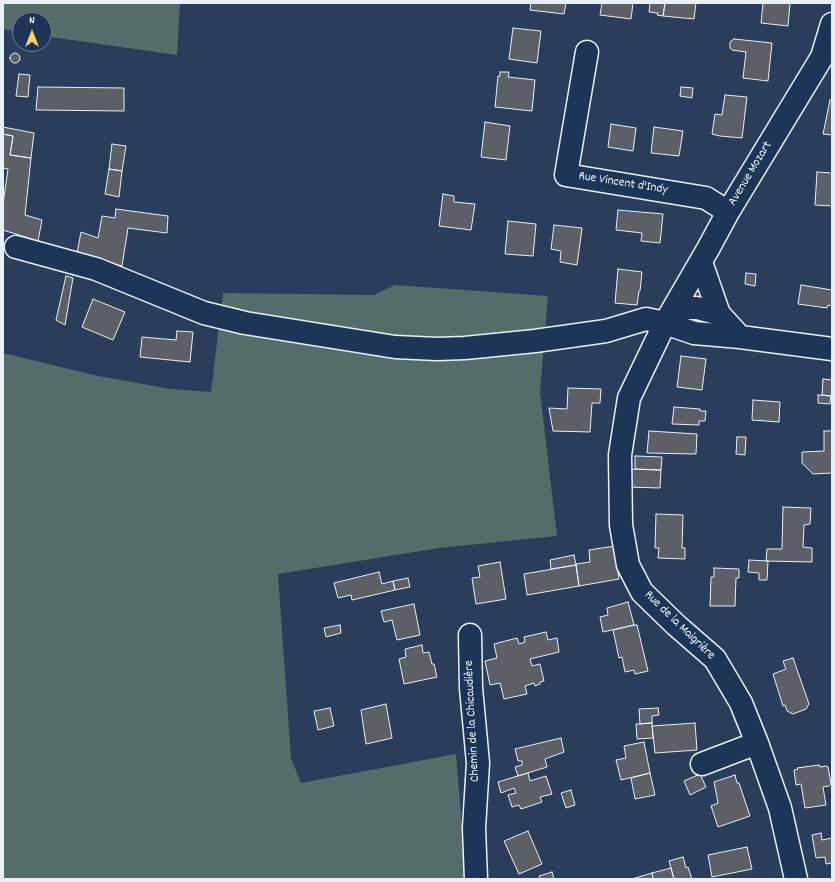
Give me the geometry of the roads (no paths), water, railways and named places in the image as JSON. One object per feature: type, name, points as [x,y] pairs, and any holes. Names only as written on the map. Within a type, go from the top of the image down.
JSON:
[{"type":"street","name":"Avenue Mozart","points":[[670,315],[728,212],[822,56],[832,24]]},
{"type":"street","name":"Rue Vincent d'Indy","points":[[587,52],[566,175],[706,198],[728,212]]},
{"type":"street","points":[[16,247],[96,268],[204,313],[244,323],[395,347],[437,349],[466,348],[535,341],[606,331],[697,308],[719,314]]},
{"type":"street","points":[[700,262],[719,314],[740,337]]},
{"type":"street","points":[[670,315],[694,333],[740,337],[832,349]]},
{"type":"street","name":"Rue de la Maigrière","points":[[670,315],[630,398],[620,455],[621,525],[628,565],[642,592],[676,625],[715,659],[741,703],[758,743],[780,808],[796,879]]},
{"type":"street","name":"Chemin de la Chicaudière","points":[[470,635],[471,688],[478,763],[474,828],[476,879]]},
{"type":"street","points":[[702,764],[758,743]]}]
